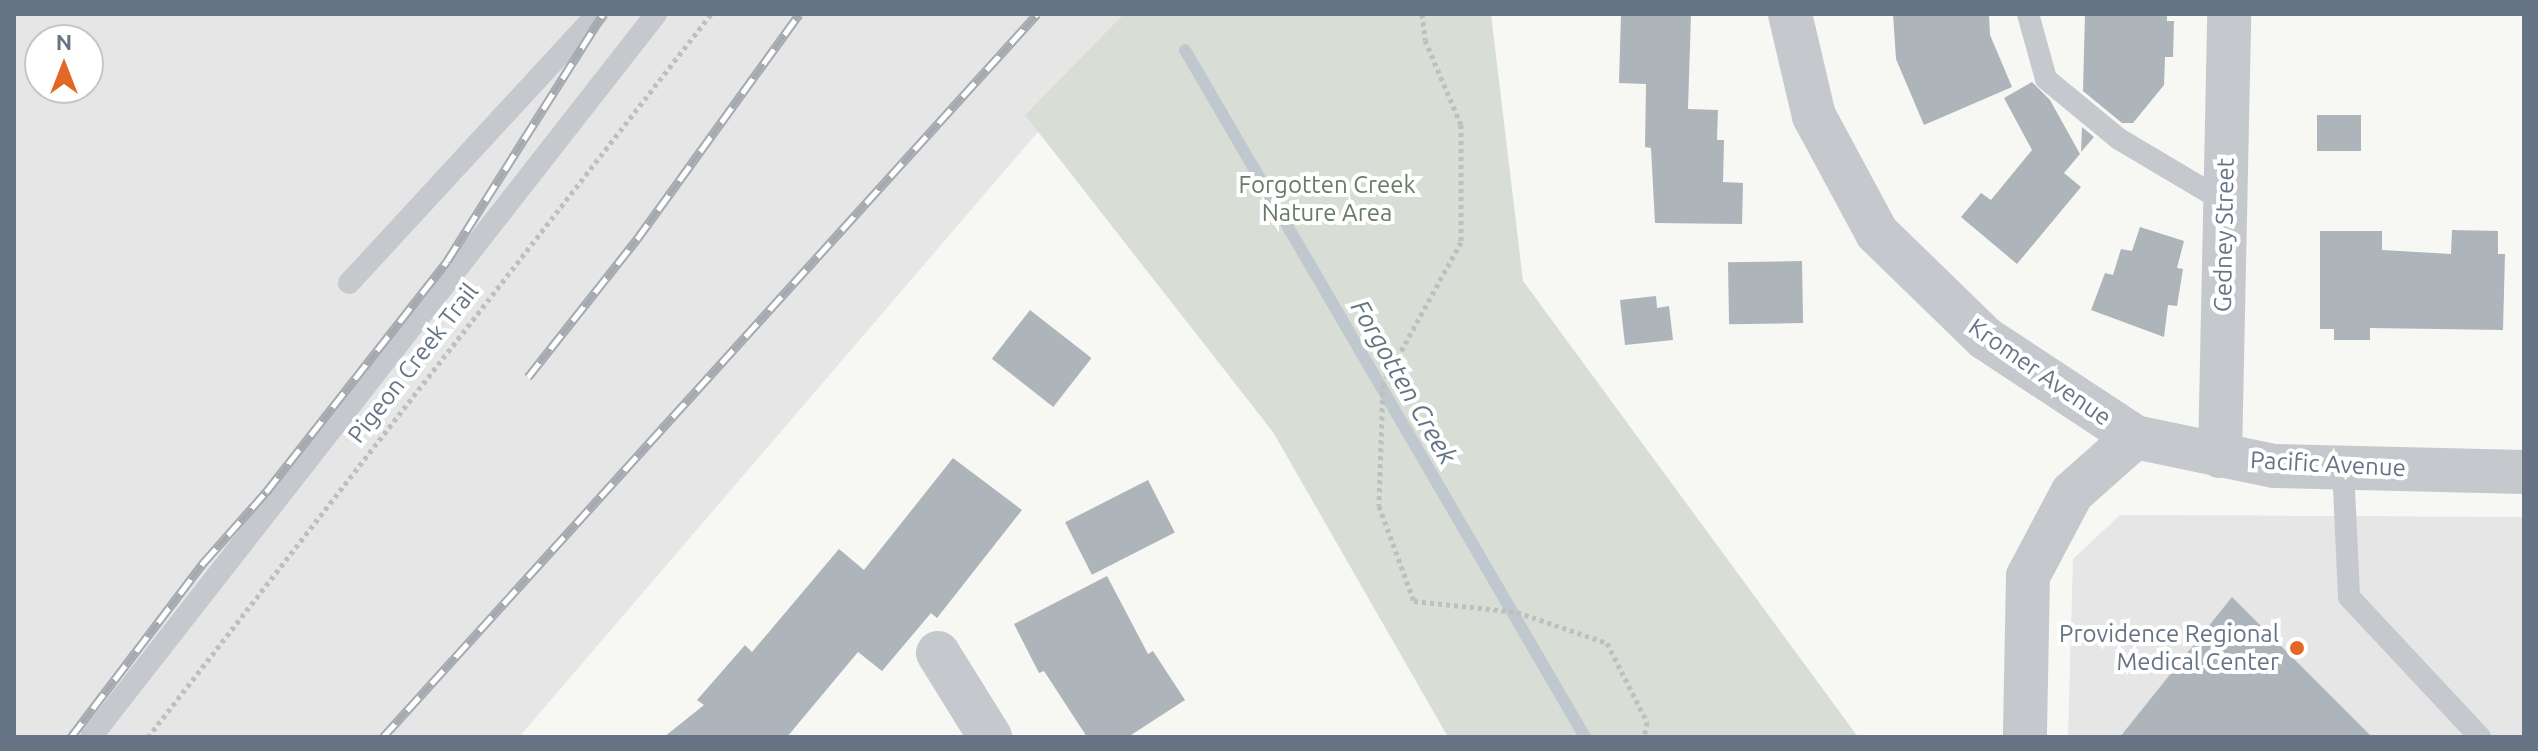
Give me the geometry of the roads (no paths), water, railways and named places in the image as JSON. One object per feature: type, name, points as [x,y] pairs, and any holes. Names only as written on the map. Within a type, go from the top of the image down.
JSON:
[{"type":"street","name":"Kromer Avenue","points":[[1790,14],[1814,116],[1877,233],[1985,338],[2135,437],[2072,493],[2028,576],[2025,737]]},
{"type":"street","name":"Gedney Street","points":[[2220,456],[2229,14]]},
{"type":"street","name":"Pacific Avenue","points":[[2135,437],[2274,466],[2524,472]]},
{"type":"street","points":[[938,653],[990,737]]},
{"type":"lane","points":[[349,283],[597,14]]},
{"type":"lane","points":[[91,737],[656,14]]},
{"type":"lane","points":[[2028,14],[2046,79],[2119,139],[2225,202]]},
{"type":"lane","points":[[2343,468],[2349,597],[2480,737]]},
{"type":"waterway","name":"Forgotten Creek","points":[[1185,50],[1585,737]]},
{"type":"railway","points":[[71,737],[204,562],[266,492],[447,261],[603,14]]},
{"type":"railway","points":[[528,377],[637,239],[799,14]]},
{"type":"railway","points":[[383,737],[1037,14]]},
{"type":"place","name":"Providence Regional Medical Center","points":[[2297,648]]},
{"type":"park label","name":"Forgotten Creek Nature Area","points":[[1327,199]]}]
